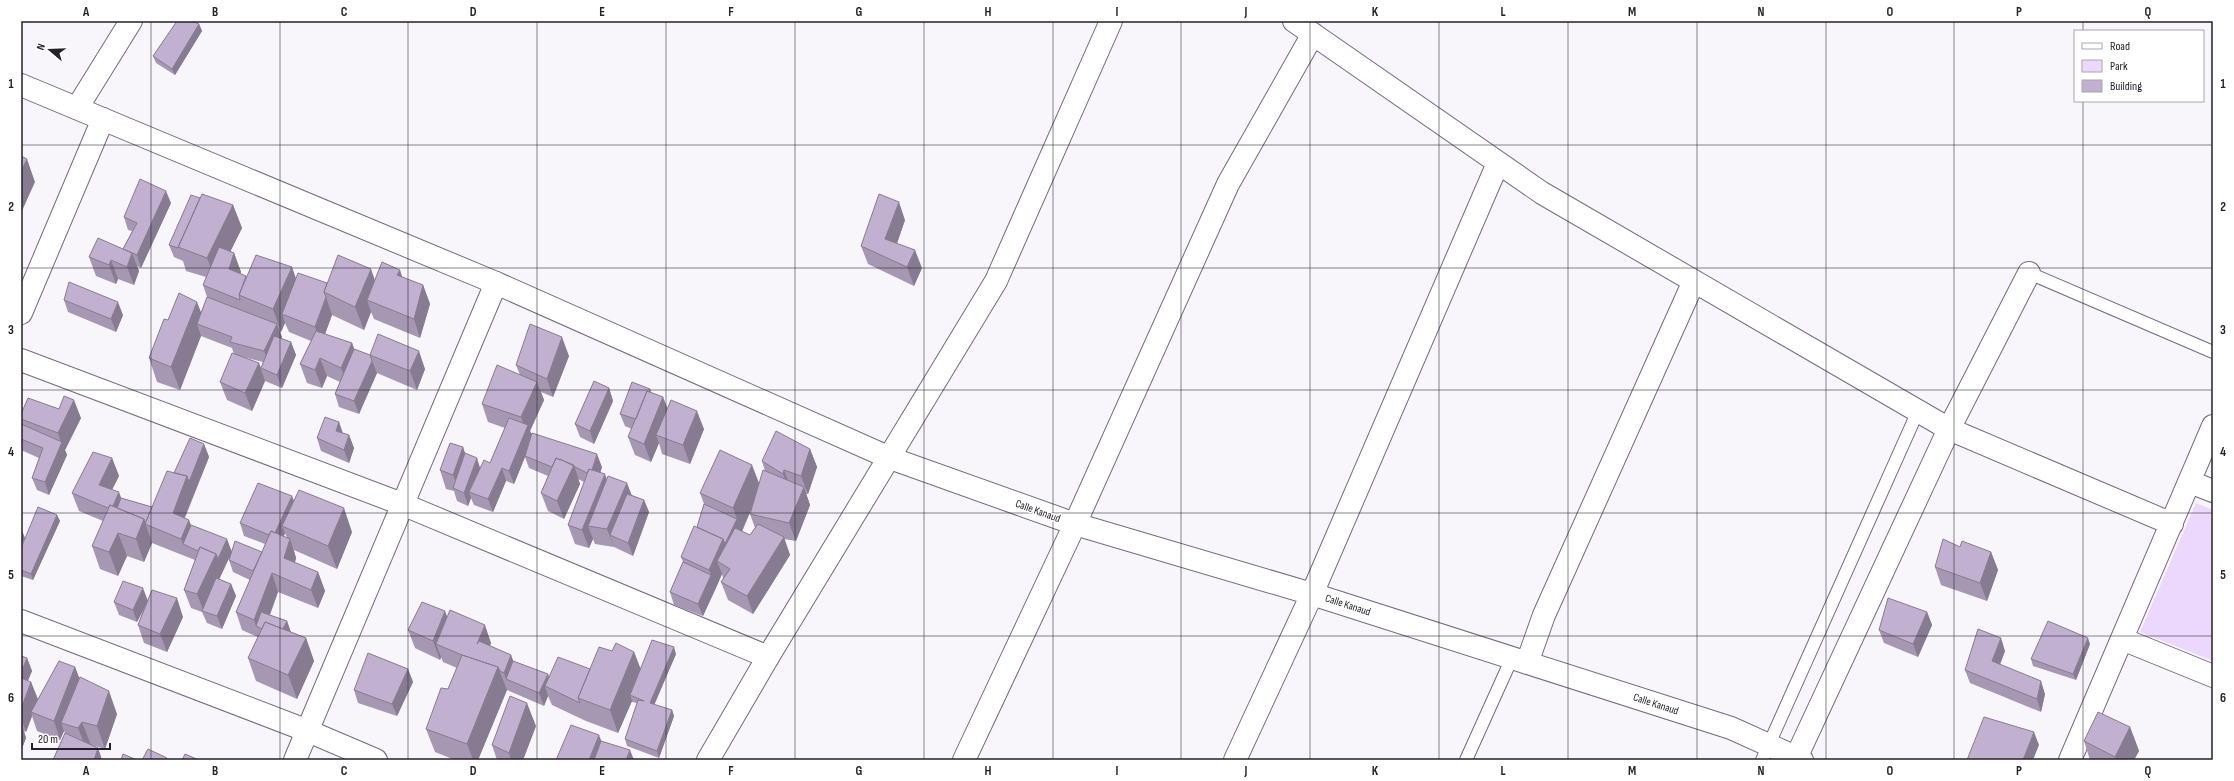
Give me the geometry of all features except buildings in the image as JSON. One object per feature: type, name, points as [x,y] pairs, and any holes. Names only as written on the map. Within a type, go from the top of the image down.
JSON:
[{"type":"street","points":[[77,108],[131,21]]},
{"type":"street","points":[[708,760],[768,657],[996,281],[1111,21]]},
{"type":"street","points":[[1294,21],[1542,193],[1949,429],[2172,524]]},
{"type":"street","points":[[964,760],[1074,524],[1228,184],[1313,34]]},
{"type":"street","name":"Calle Kanaud","points":[[21,85],[496,283],[890,458],[1074,524],[1312,594],[1731,728],[1765,753],[1798,759]]},
{"type":"street","points":[[21,313],[103,119]]},
{"type":"street","points":[[1235,760],[1312,594],[1498,163]]},
{"type":"street","points":[[1798,759],[1949,429],[2029,273]]},
{"type":"street","points":[[1520,660],[1544,615],[1694,281]]},
{"type":"street","points":[[295,760],[496,283]]},
{"type":"street","points":[[21,360],[402,504],[768,657]]},
{"type":"street","points":[[2070,760],[2213,426]]},
{"type":"street","points":[[2190,482],[2213,491]]},
{"type":"street","points":[[21,621],[308,731],[376,760]]},
{"type":"street","points":[[2122,639],[2213,676]]},
{"type":"lane","points":[[2029,273],[2213,352]]},
{"type":"lane","points":[[1765,753],[1918,411]]},
{"type":"lane","points":[[1466,760],[1520,660]]},
{"type":"green space","points":[[2196,503],[2213,510],[2213,661],[2140,632]]}]
